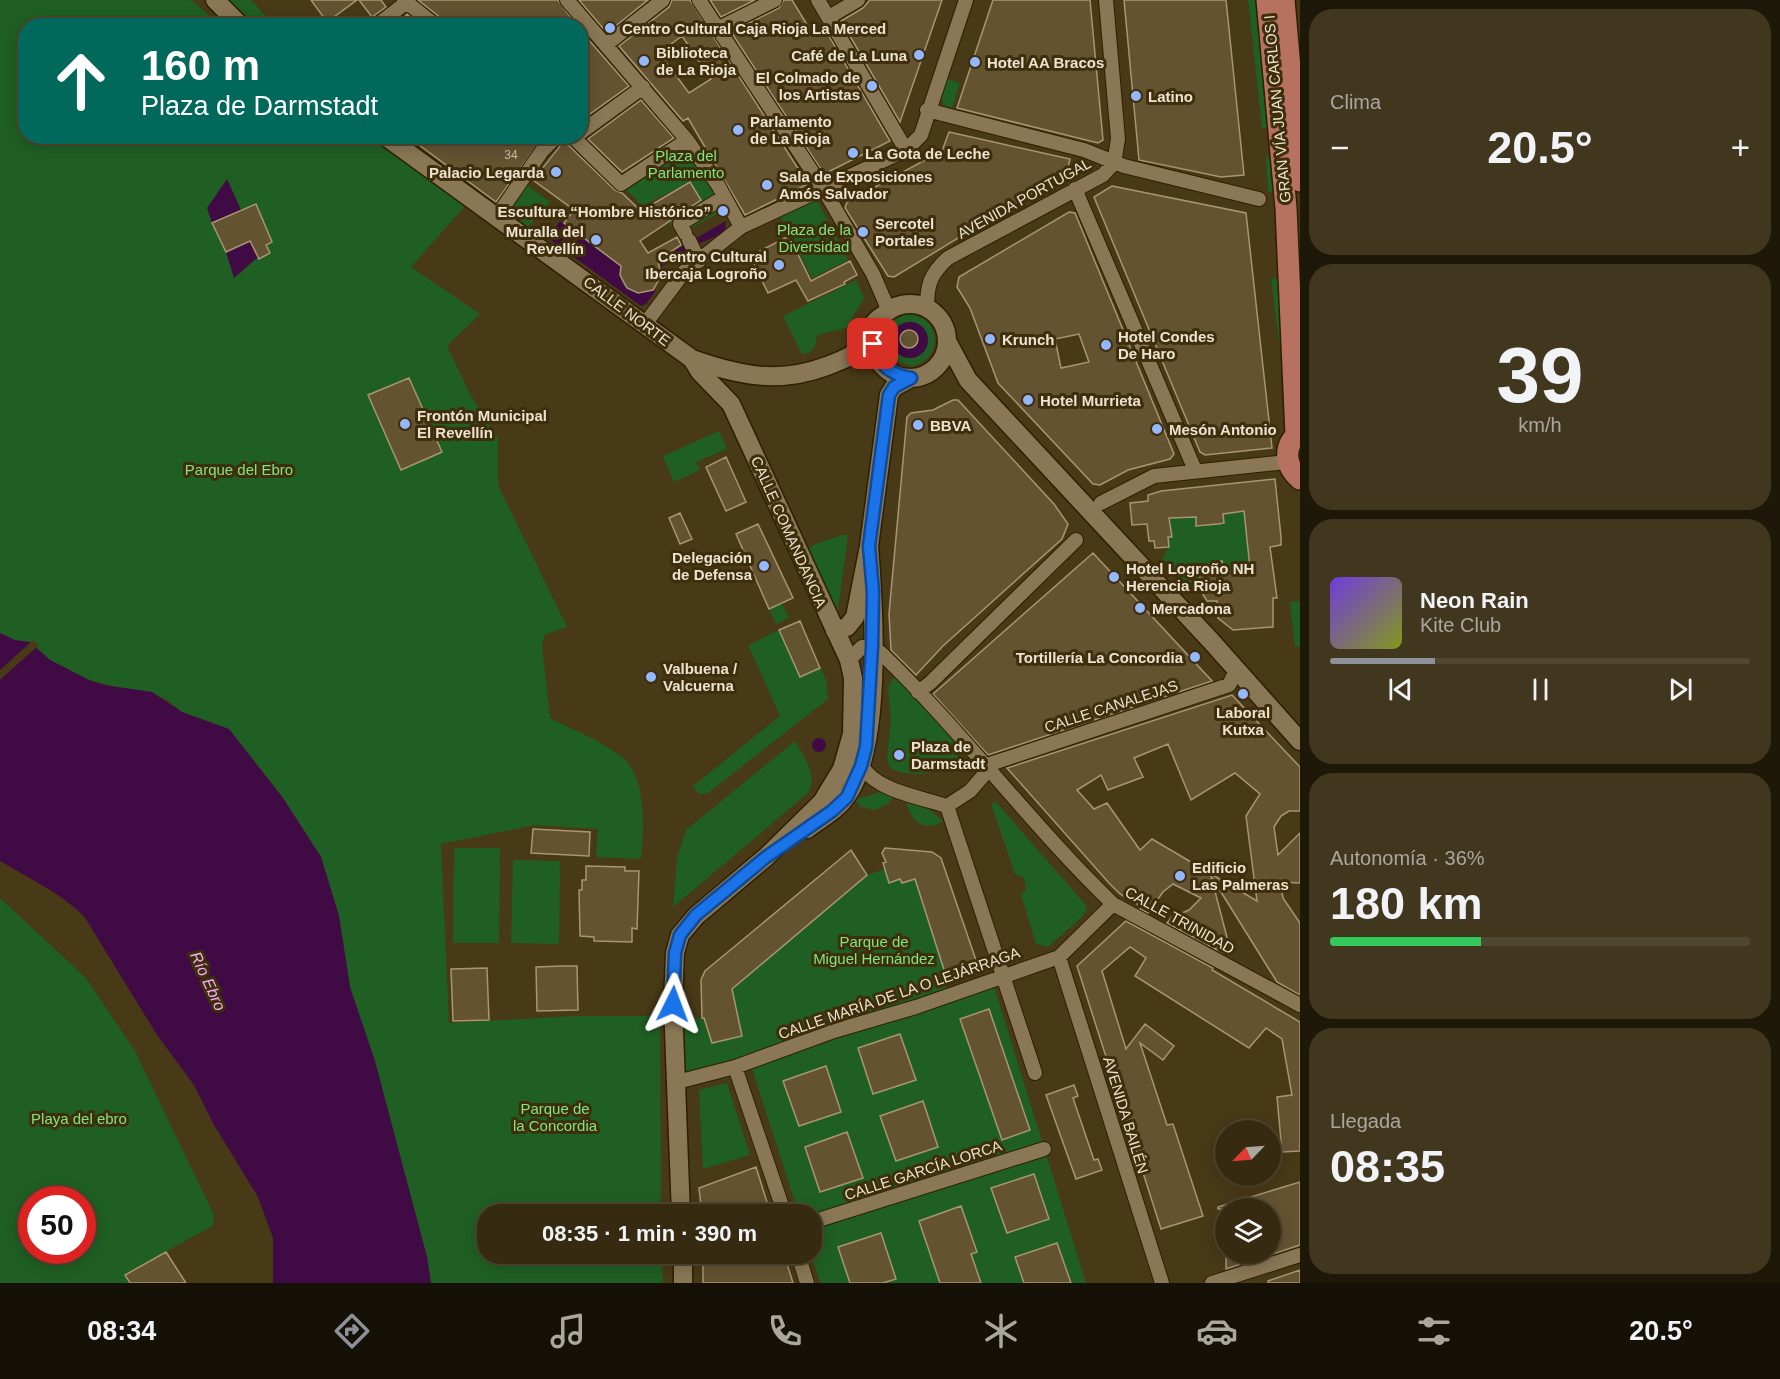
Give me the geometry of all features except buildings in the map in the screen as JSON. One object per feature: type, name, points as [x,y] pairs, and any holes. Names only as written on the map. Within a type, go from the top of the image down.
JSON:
[{"type":"main road","points":[[215,0],[233,18]]},
{"type":"main road","name":"GRAN VÍA JUAN CARLOS I","points":[[1267,0],[1286,208],[1298,433]]},
{"type":"main road","name":"GRAN VÍA JUAN CARLOS I","points":[[1284,0],[1297,96],[1300,181]]},
{"type":"main road","name":"CALLE NORTE","points":[[396,144],[692,359],[723,370],[777,378],[795,376],[834,363],[856,352],[872,324],[887,313]]},
{"type":"main road","points":[[968,380],[947,375],[917,377],[887,369],[876,354],[874,333],[887,313],[908,304],[927,308],[939,318],[947,341],[968,380],[1237,669],[1294,727],[1300,741]]},
{"type":"main road","points":[[835,631],[847,627],[855,617],[869,546],[889,395],[894,387],[917,377],[940,362],[946,350],[947,341]]},
{"type":"main road","name":"CALLE COMANDANCIA","points":[[692,359],[700,372],[731,404],[849,660]]},
{"type":"main road","points":[[731,404],[745,374]]},
{"type":"main road","points":[[1298,433],[1289,446],[1287,462],[1300,479]]},
{"type":"main road","points":[[681,1204],[673,1004],[675,953],[680,935],[696,915],[766,857],[832,811],[847,797],[861,766],[866,747],[873,592],[869,546]]},
{"type":"main road","points":[[766,857],[822,802],[842,769],[852,734],[853,678],[849,660]]},
{"type":"main road","points":[[683,1264],[683,1283]]},
{"type":"street","points":[[567,0],[583,18]]},
{"type":"street","points":[[607,44],[663,0]]},
{"type":"street","points":[[699,0],[823,188],[880,287],[887,313]]},
{"type":"street","points":[[719,28],[775,0]]},
{"type":"street","points":[[818,0],[906,150]]},
{"type":"street","points":[[829,17],[858,0]]},
{"type":"street","points":[[645,324],[684,272],[741,226],[906,150],[921,135],[927,110],[966,0]]},
{"type":"street","name":"AVENIDA PORTUGAL","points":[[927,308],[927,285],[933,271],[948,258],[1102,175],[1114,163],[1118,139],[1106,0]]},
{"type":"street","points":[[385,18],[405,1],[426,18]]},
{"type":"street","points":[[588,23],[687,140],[741,226]]},
{"type":"street","points":[[588,127],[643,87]]},
{"type":"street","points":[[927,110],[1084,150],[1114,163],[1258,199]]},
{"type":"street","points":[[584,144],[621,184],[687,140]]},
{"type":"street","points":[[497,216],[549,144]]},
{"type":"street","points":[[1075,189],[1195,470]]},
{"type":"street","points":[[699,261],[680,224],[724,197]]},
{"type":"street","points":[[1101,503],[1154,476],[1287,462]]},
{"type":"street","points":[[918,692],[930,683],[1076,540]]},
{"type":"street","points":[[872,647],[862,647],[849,660],[860,691],[856,744],[861,766],[876,782],[948,806]]},
{"type":"street","name":"CALLE TRINIDAD","points":[[872,647],[897,667],[1113,904],[1300,1005]]},
{"type":"street","name":"CALLE CANALEJAS","points":[[988,766],[1229,685],[1237,669]]},
{"type":"street","points":[[948,806],[970,791],[988,766]]},
{"type":"street","points":[[847,797],[876,782]]},
{"type":"street","points":[[948,806],[1035,1073]]},
{"type":"street","name":"CALLE MARÍA DE LA O LEJÁRRAGA","points":[[677,1083],[735,1067],[834,1031],[916,1007],[1059,957],[1113,904]]},
{"type":"street","name":"AVENIDA BAILÉN","points":[[1059,957],[1162,1283]]},
{"type":"street","points":[[735,1067],[781,1204]]},
{"type":"street","name":"CALLE GARCÍA LORCA","points":[[822,1219],[1044,1149]]},
{"type":"street","points":[[1212,1283],[1300,1255]]},
{"type":"street","points":[[801,1264],[807,1283]]},
{"type":"green space","name":"Parque del Ebro","points":[[0,0],[191,0],[212,18],[18,18],[18,144],[382,144],[466,205],[411,267],[480,314],[447,346],[471,396],[498,439],[498,485],[567,627],[545,635],[542,645],[550,718],[607,747],[631,767],[640,791],[643,834],[641,859],[596,857],[598,829],[535,825],[441,844],[449,1023],[577,1016],[660,1016],[661,1204],[477,1204],[477,1264],[662,1264],[663,1283],[431,1283],[427,1257],[378,1077],[350,987],[339,916],[321,857],[283,798],[229,729],[182,712],[166,699],[89,680],[50,660],[30,642],[15,641],[0,633]]},
{"type":"green space","points":[[226,0],[251,0],[268,18],[246,18]]},
{"type":"green space","points":[[1248,0],[1257,0],[1271,128],[1262,128]]},
{"type":"green space","points":[[945,78],[960,83],[951,111],[943,103],[939,93]]},
{"type":"green space","name":"Plaza del Parlamento","points":[[693,136],[734,205],[678,235],[670,223],[701,200],[690,182],[642,206],[621,184]]},
{"type":"green space","points":[[1266,157],[1273,157],[1276,191],[1268,192]]},
{"type":"green space","points":[[524,183],[550,202],[526,229],[505,214]]},
{"type":"green space","name":"Plaza de la Diversidad","points":[[816,198],[848,260],[812,278],[780,216]]},
{"type":"green space","points":[[1271,279],[1279,280],[1282,339],[1279,341]]},
{"type":"green space","points":[[856,280],[864,298],[846,328],[821,334],[816,338],[811,351],[807,354],[801,353],[783,316]]},
{"type":"green space","points":[[907,314],[918,316],[927,321],[932,329],[935,337],[934,346],[930,355],[923,362],[913,366],[892,360],[887,353],[885,332],[888,326]],"holes":[[[912,322],[924,328],[914,358],[901,356]]]},
{"type":"green space","points":[[719,431],[727,449],[696,462],[700,470],[674,482],[663,456]]},
{"type":"green space","points":[[1253,509],[1250,568],[1225,572],[1222,561],[1209,564],[1205,572],[1187,586],[1162,558],[1169,547],[1168,537],[1172,536],[1170,518],[1196,517],[1196,526],[1224,523],[1223,514]]},
{"type":"green space","points":[[848,535],[838,610],[835,612],[803,553],[815,544]]},
{"type":"green space","points":[[1300,601],[1300,646],[1295,647],[1290,602]]},
{"type":"green space","points":[[782,603],[789,618],[776,624],[769,609]]},
{"type":"green space","points":[[779,630],[800,676],[820,667],[826,680],[828,699],[708,793],[699,794],[693,786],[780,716],[748,645]]},
{"type":"green space","points":[[895,675],[959,747],[958,763],[941,770],[916,774],[890,768],[887,759],[891,719],[888,687]]},
{"type":"green space","points":[[795,741],[811,773],[811,786],[808,793],[673,907],[677,858],[686,830]]},
{"type":"green space","points":[[880,792],[894,795],[888,804],[875,810],[861,807],[855,800]]},
{"type":"green space","points":[[907,799],[925,806],[943,821],[929,826],[918,822],[910,813]]},
{"type":"green space","points":[[995,801],[1087,909],[1083,916],[1048,947],[1036,944],[1021,895],[1026,890],[1024,878],[1015,874],[991,804]]},
{"type":"green space","points":[[454,848],[500,848],[499,943],[453,943]]},
{"type":"green space","points":[[513,860],[560,861],[559,944],[511,943]]},
{"type":"green space","name":"Parque de Miguel Hernández","points":[[885,869],[889,882],[900,879],[902,883],[915,879],[946,976],[946,991],[683,1076],[681,1019],[704,1018],[712,1043],[741,1036],[732,989],[867,875]]},
{"type":"green space","name":"Playa del ebro","points":[[0,898],[86,978],[135,1051],[213,1213],[214,1225],[125,1274],[128,1283],[0,1283]]},
{"type":"green space","points":[[992,980],[1086,1283],[820,1283],[814,1264],[822,1264],[822,1204],[795,1204],[750,1062]]},
{"type":"green space","points":[[727,1083],[750,1155],[703,1169],[699,1090]]},
{"type":"water","points":[[227,179],[241,210],[212,223],[207,208]]},
{"type":"water","points":[[560,221],[621,267],[621,276],[626,288],[636,291],[656,290],[646,304],[641,306],[548,238]]},
{"type":"water","points":[[726,221],[725,233],[695,245],[661,267],[658,260]]},
{"type":"water","points":[[250,241],[258,257],[234,278],[226,252]]},
{"type":"water","points":[[910,322],[923,327],[928,340],[923,353],[910,358],[897,353],[892,340],[897,327]]},
{"type":"water","name":"Río Ebro","points":[[0,633],[15,640],[30,642],[50,660],[89,680],[104,685],[152,692],[182,712],[229,729],[283,798],[321,857],[339,916],[350,987],[375,1061],[427,1257],[431,1283],[273,1283],[273,1238],[258,1197],[214,1125],[194,1085],[157,1035],[84,916],[54,893],[0,861]]},
{"type":"water","points":[[816,738],[822,738],[826,745],[822,752],[816,752],[812,748],[812,742]]},
{"type":"pier","points":[[33,640],[39,645],[0,680],[0,670]]},
{"type":"place","name":"Centro Cultural Caja Rioja La Merced","points":[[610,28]]},
{"type":"place","name":"Café de La Luna","points":[[919,55]]},
{"type":"place","name":"Biblioteca de La Rioja","points":[[644,61]]},
{"type":"place","name":"Hotel AA Bracos","points":[[975,62]]},
{"type":"place","name":"El Colmado de los Artistas","points":[[872,86]]},
{"type":"place","name":"Latino","points":[[1136,96]]},
{"type":"place","name":"Parlamento de La Rioja","points":[[738,130]]},
{"type":"place","name":"La Gota de Leche","points":[[853,153]]},
{"type":"place","name":"Palacio Legarda","points":[[556,172]]},
{"type":"place","name":"Sala de Exposiciones Amós Salvador","points":[[767,185]]},
{"type":"place","name":"Escultura “Hombre Histórico”","points":[[723,211]]},
{"type":"place","name":"Sercotel Portales","points":[[863,232]]},
{"type":"place","name":"Muralla del Revellín","points":[[596,240]]},
{"type":"place","name":"Centro Cultural Ibercaja Logroño","points":[[779,265]]},
{"type":"place","name":"Krunch","points":[[990,339]]},
{"type":"place","name":"Hotel Condes De Haro","points":[[1106,345]]},
{"type":"place","name":"Hotel Murrieta","points":[[1028,400]]},
{"type":"place","name":"Frontón Municipal El Revellín","points":[[405,424]]},
{"type":"place","name":"BBVA","points":[[918,425]]},
{"type":"place","name":"Mesón Antonio","points":[[1157,429]]},
{"type":"place","name":"Delegación de Defensa","points":[[764,566]]},
{"type":"place","name":"Hotel Logroño NH Herencia Rioja","points":[[1114,577]]},
{"type":"place","name":"Mercadona","points":[[1140,608]]},
{"type":"place","name":"Tortillería La Concordia","points":[[1195,657]]},
{"type":"place","name":"Valbuena / Valcuerna","points":[[651,677]]},
{"type":"place","name":"Laboral Kutxa","points":[[1243,694]]},
{"type":"place","name":"Plaza de Darmstadt","points":[[899,755]]},
{"type":"place","name":"Edificio Las Palmeras","points":[[1180,876]]},
{"type":"route","points":[[673,1004],[675,953],[680,935],[696,915],[766,857],[832,811],[847,797],[861,766],[866,747],[870,705],[873,592],[869,546],[889,395],[894,387],[911,378],[894,374],[881,364],[873,344]]},
{"type":"park label","name":"Parque de la Concordia","points":[[555,1116]]}]
